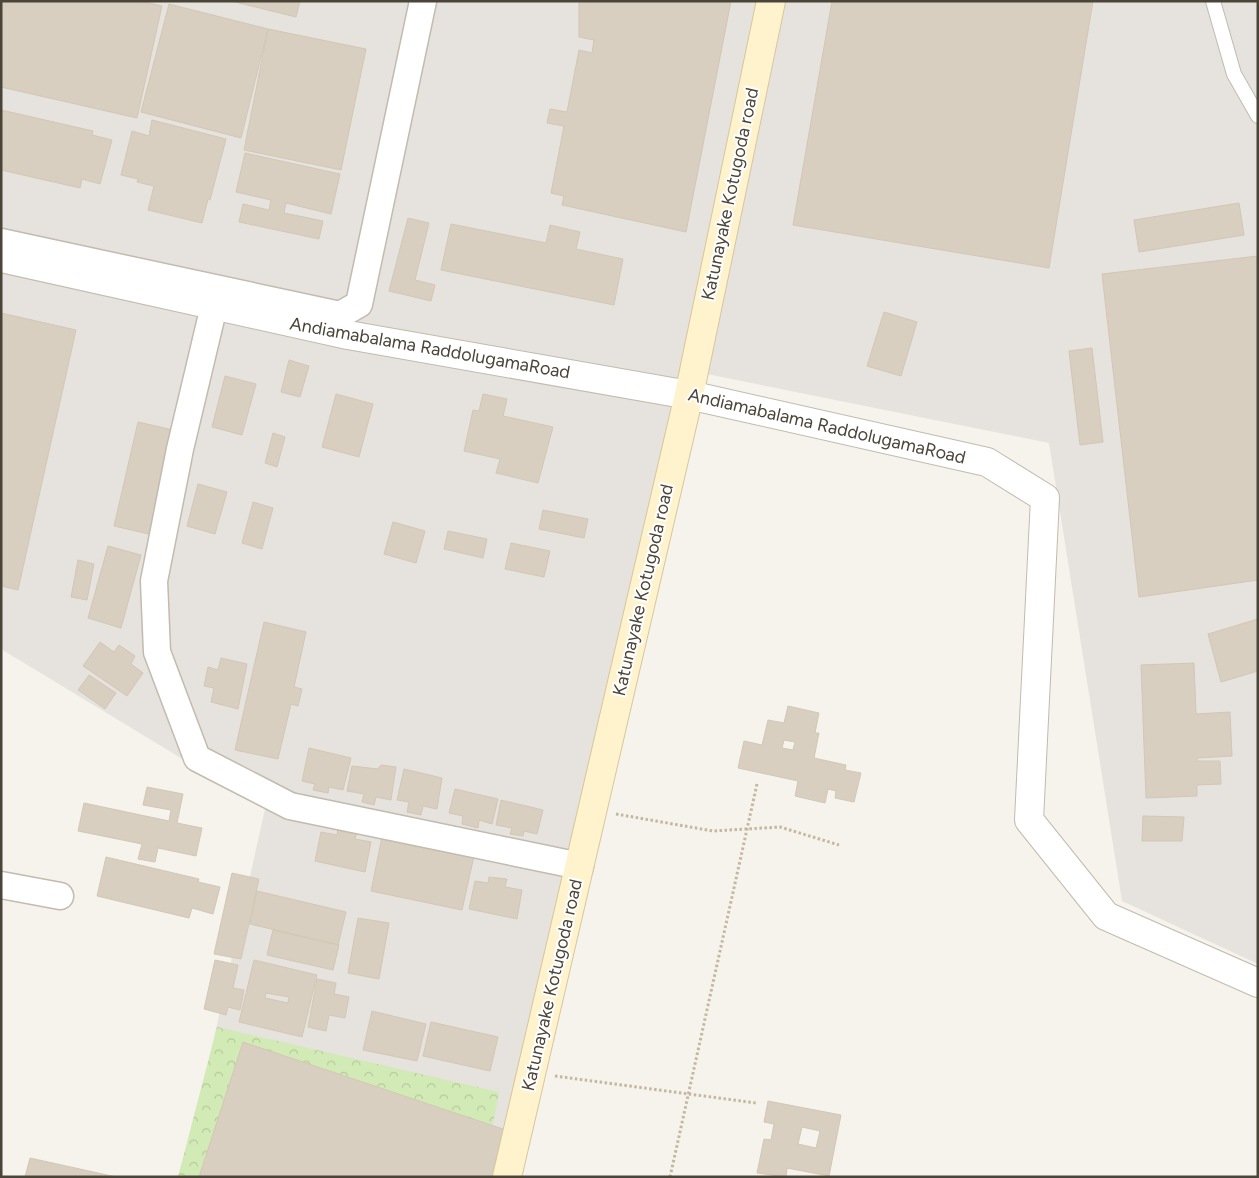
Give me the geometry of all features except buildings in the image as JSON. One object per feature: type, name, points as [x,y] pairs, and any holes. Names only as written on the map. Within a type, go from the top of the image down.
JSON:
[{"type":"main road","name":"Katunayake Kotugoda road","points":[[507,1177],[689,395],[771,1]]},
{"type":"street","points":[[1,242],[340,315],[358,304],[423,1]]},
{"type":"street","name":"Andiamabalama RaddolugamaRoad","points":[[1,258],[348,335],[689,395],[987,462],[1045,498],[1029,820],[1106,916],[1258,983]]},
{"type":"street","points":[[214,306],[180,449],[154,580],[157,652],[197,758],[290,806],[580,866]]},
{"type":"street","points":[[1,885],[60,896]]},
{"type":"lane","points":[[1213,1],[1234,74],[1258,116]]},
{"type":"path","points":[[670,1177],[757,784]]},
{"type":"path","points":[[592,809],[714,831],[780,826],[839,845]]},
{"type":"path","points":[[532,1073],[756,1103]]},
{"type":"shaded area","points":[[1,1],[1258,1],[1258,964],[1122,901],[1049,443],[682,369],[497,1177],[183,1177],[265,809],[1,649]]},
{"type":"green space","points":[[217,1027],[499,1092],[483,1177],[178,1177]]}]
